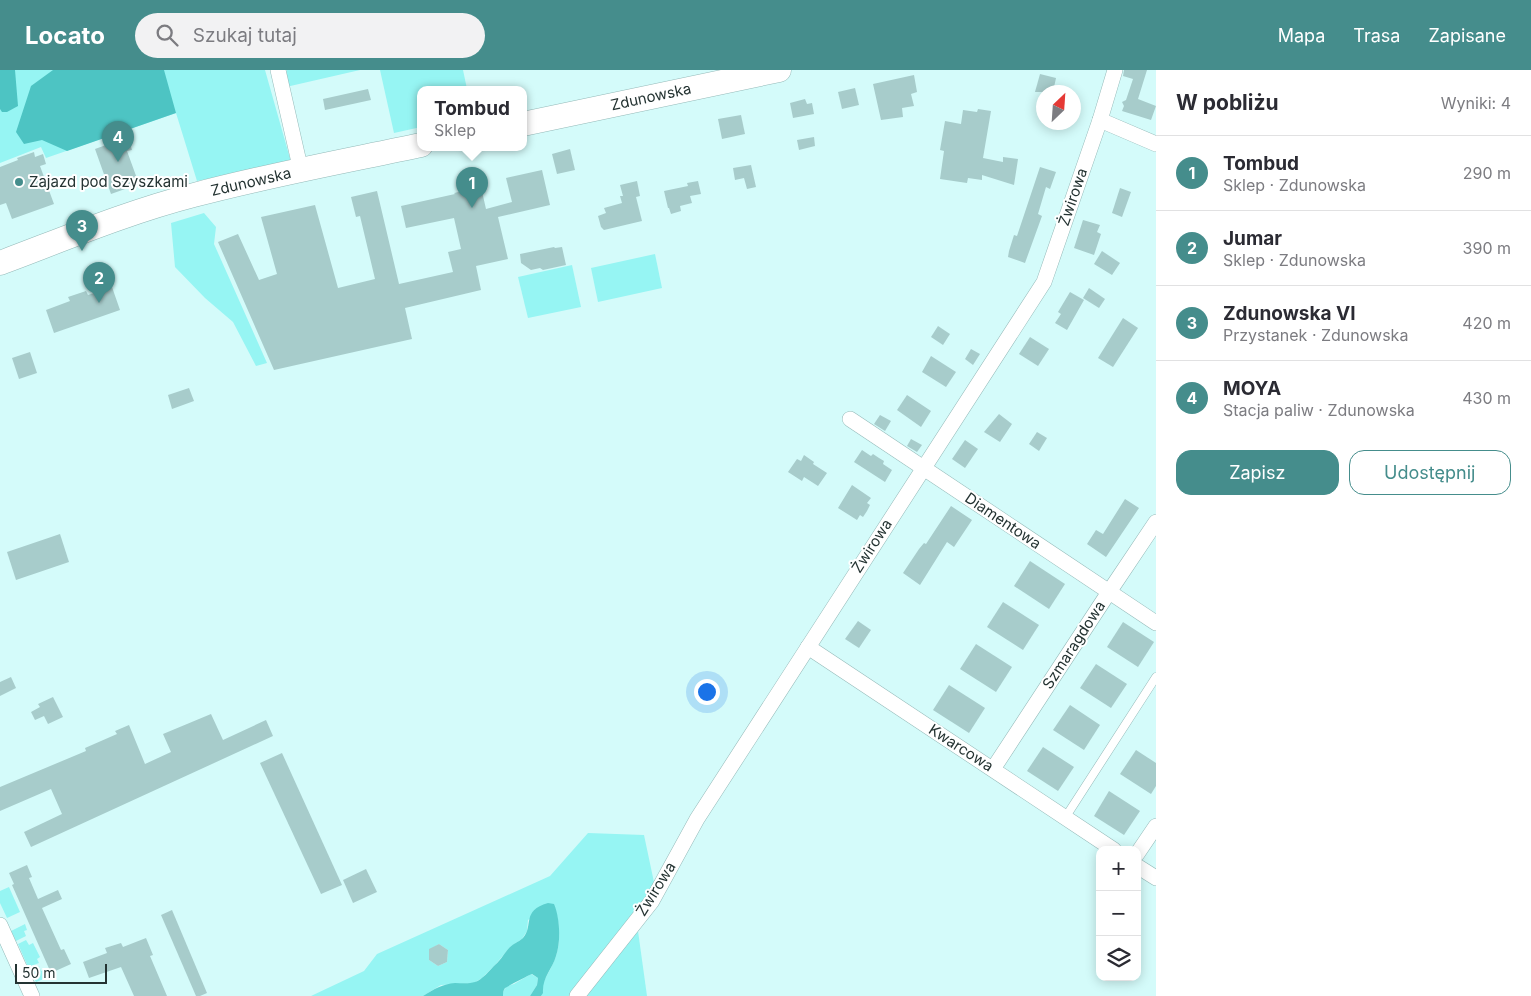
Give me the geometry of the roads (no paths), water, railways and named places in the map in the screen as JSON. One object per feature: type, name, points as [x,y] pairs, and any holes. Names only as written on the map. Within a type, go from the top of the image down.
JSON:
[{"type":"main road","name":"Zdunowska","points":[[527,123],[779,70]]},
{"type":"main road","name":"Zdunowska","points":[[0,263],[146,209],[193,195],[417,146]]},
{"type":"street","points":[[278,70],[301,171]]},
{"type":"street","name":"Żwirowa","points":[[577,996],[652,901],[696,818],[1044,282],[1100,120],[1115,70]]},
{"type":"street","points":[[1100,120],[1156,144]]},
{"type":"street","name":"Diamentowa","points":[[850,419],[1156,623]]},
{"type":"street","name":"Szmaragdowa","points":[[993,769],[1156,522]]},
{"type":"street","name":"Kwarcowa","points":[[808,647],[1108,846]]},
{"type":"street","points":[[1141,848],[1156,826]]},
{"type":"street","points":[[1141,869],[1156,878]]},
{"type":"street","points":[[0,925],[32,996]]},
{"type":"lane","points":[[1065,818],[1156,678]]},
{"type":"place","name":"MOYA","points":[[118,162]]},
{"type":"place","name":"Zajazd pod Szyszkami","points":[[19,182]]},
{"type":"place","name":"Tombud","points":[[472,208]]},
{"type":"place","name":"Zdunowska VI","points":[[82,251]]},
{"type":"place","name":"Jumar","points":[[99,303]]}]
